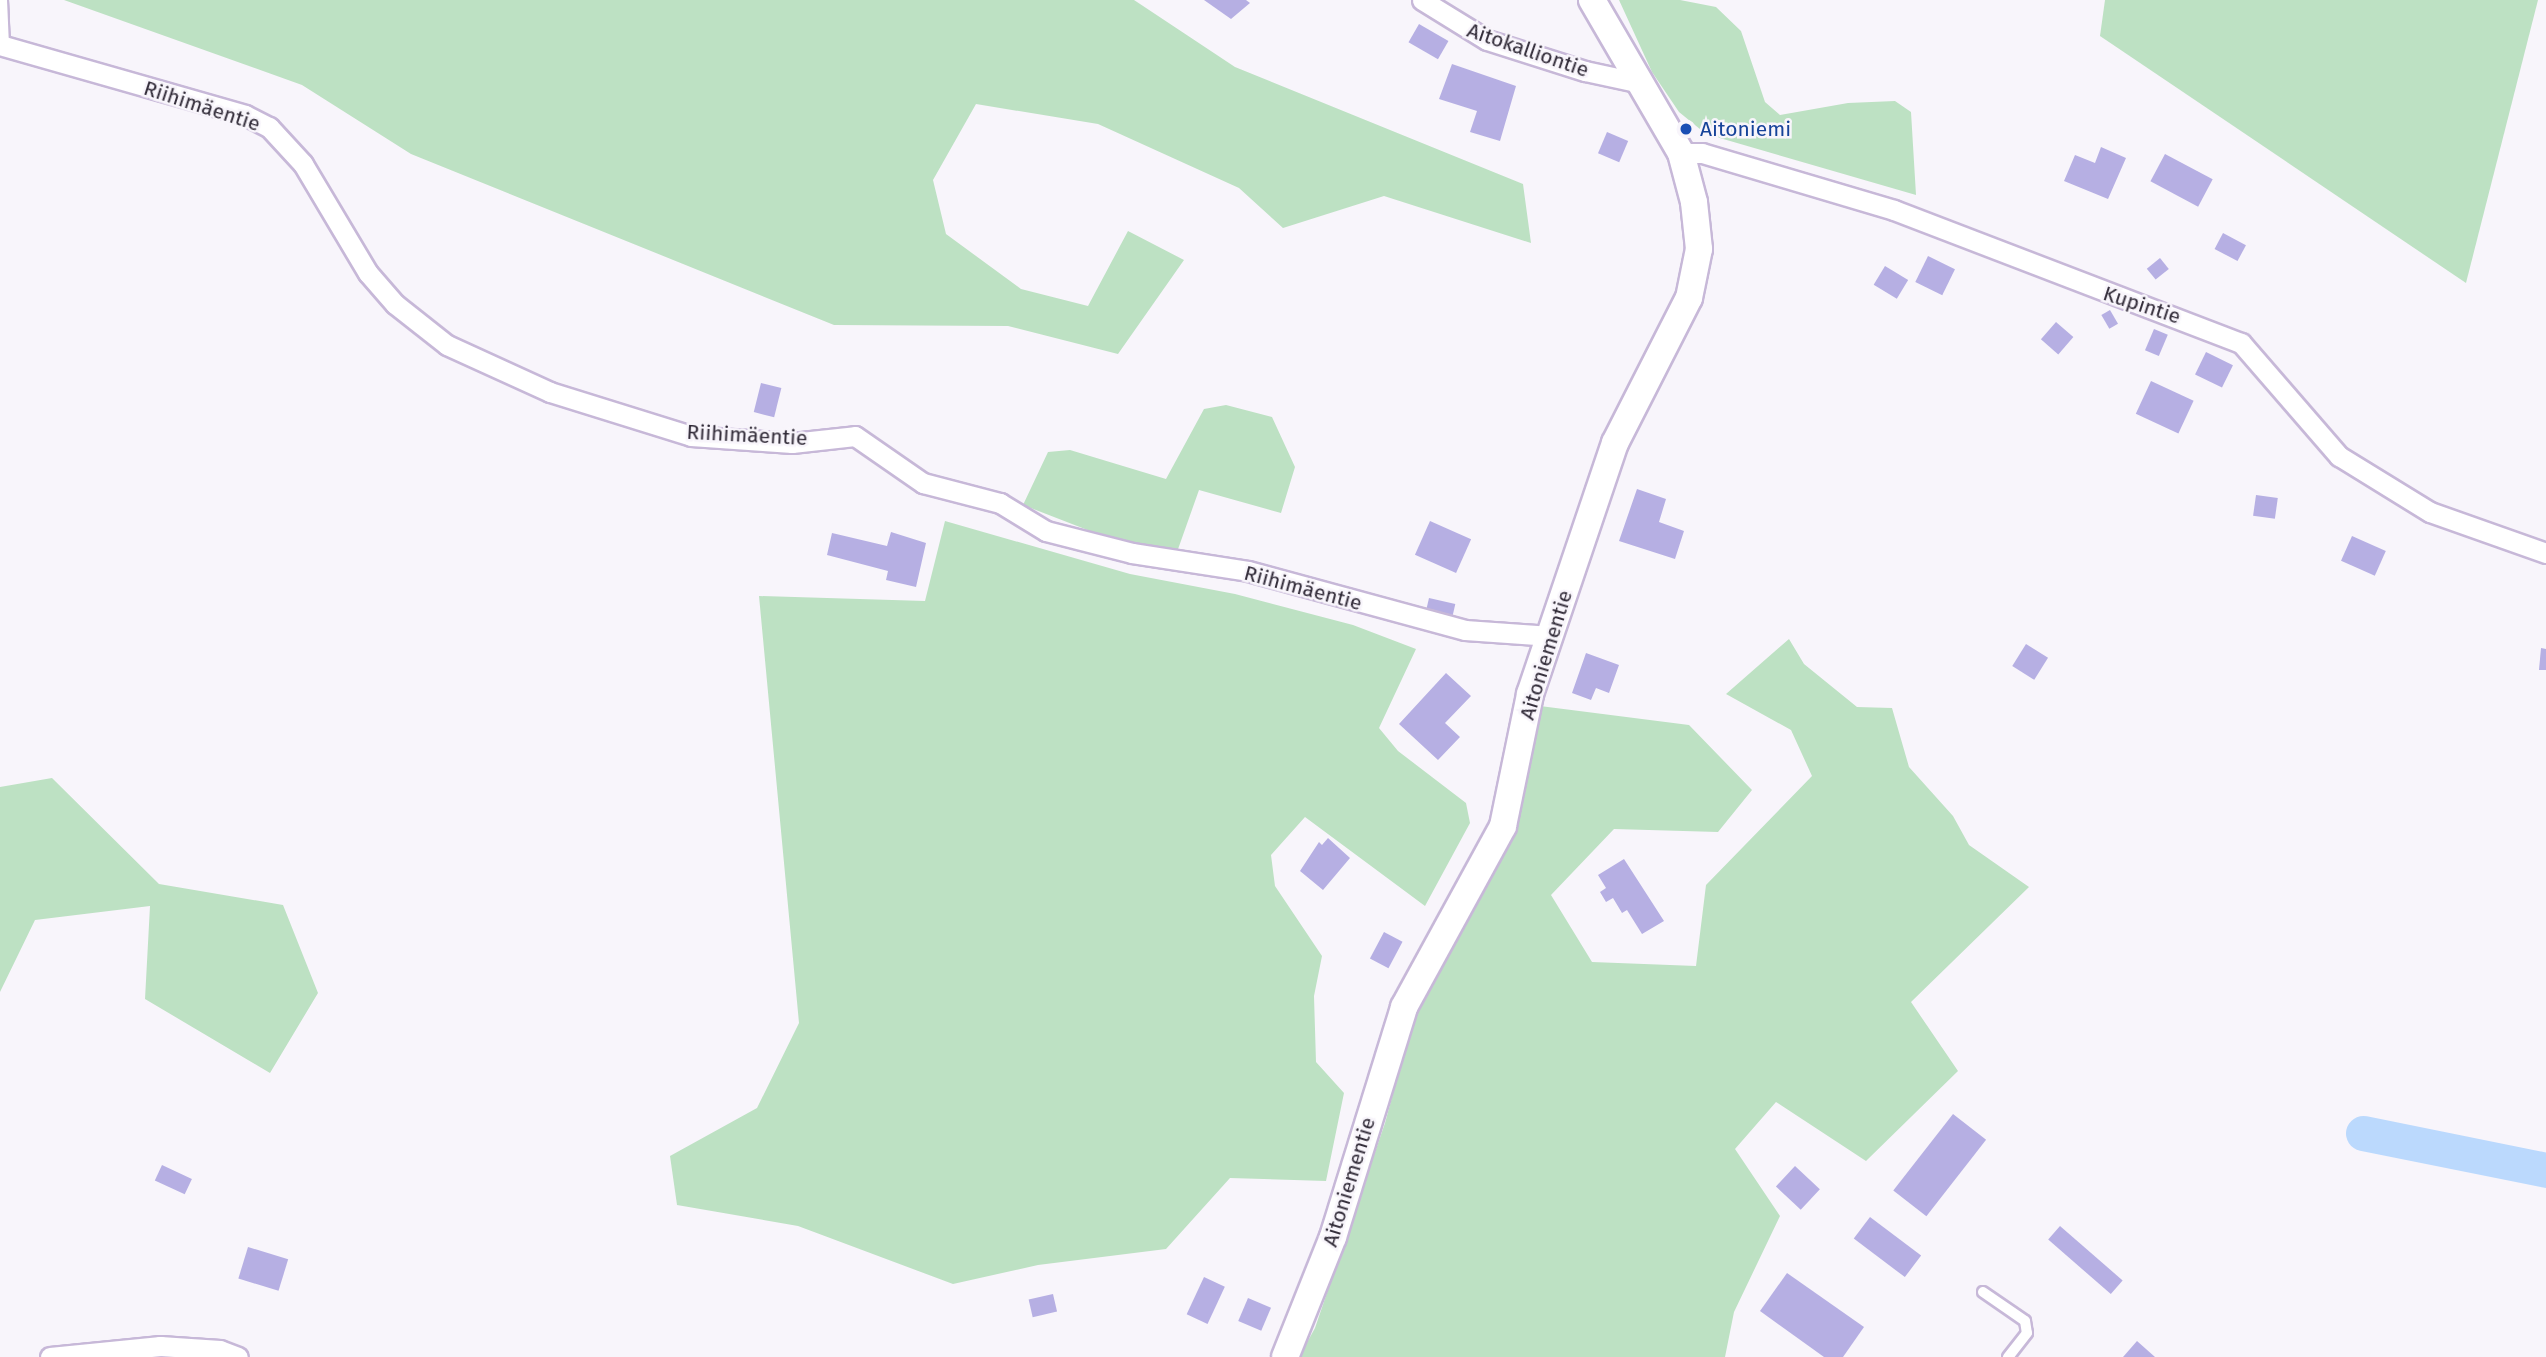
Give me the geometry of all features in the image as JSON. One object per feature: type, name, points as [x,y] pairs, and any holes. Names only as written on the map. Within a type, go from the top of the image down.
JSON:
[{"type":"street","name":"Aitokalliontie","points":[[1422,0],[1487,40],[1585,71],[1641,83]]},
{"type":"street","name":"Aitoniementie","points":[[1285,1357],[1333,1237],[1404,1007],[1503,826],[1530,694],[1615,443],[1689,298],[1699,250],[1694,202],[1681,153],[1592,0]]},
{"type":"street","name":"Riihimäentie","points":[[2,46],[246,115],[269,127],[303,163],[368,273],[394,304],[447,345],[550,392],[691,436],[792,443],[855,436],[923,483],[1000,503],[1046,531],[1132,553],[1248,571],[1465,630],[1551,635]]},
{"type":"street","name":"Kupintie","points":[[1681,153],[1702,153],[1894,210],[2241,343],[2339,456],[2430,512],[2546,553]]},
{"type":"street","points":[[50,1357],[160,1346],[220,1350],[238,1357]]},
{"type":"lane","points":[[2,0],[2,46]]},
{"type":"lane","points":[[1983,1292],[2025,1321],[2027,1333],[2008,1357]]},
{"type":"green space","points":[[64,0],[1134,0],[1235,67],[1523,184],[1531,243],[1384,196],[1283,228],[1239,188],[1098,124],[976,104],[933,180],[946,234],[1021,289],[1088,306],[1128,231],[1184,260],[1118,354],[1008,326],[834,325],[411,154],[302,85]]},
{"type":"green space","points":[[1619,0],[1680,0],[1716,7],[1741,31],[1765,102],[1780,115],[1848,103],[1895,101],[1911,112],[1916,195],[1706,134],[1679,112],[1652,72]]},
{"type":"green space","points":[[2105,0],[2538,0],[2466,283],[2100,36]]},
{"type":"green space","points":[[1226,405],[1272,417],[1295,467],[1281,513],[1199,490],[1177,552],[1103,536],[1023,505],[1048,452],[1070,450],[1166,479],[1204,409]]},
{"type":"green space","points":[[945,521],[1130,574],[1235,594],[1353,625],[1416,649],[1379,728],[1398,751],[1466,803],[1470,823],[1425,906],[1305,817],[1271,855],[1275,886],[1322,956],[1314,996],[1316,1062],[1344,1093],[1326,1181],[1230,1178],[1166,1249],[1038,1265],[953,1284],[798,1226],[677,1205],[670,1156],[757,1108],[799,1023],[759,596],[925,601]]},
{"type":"green space","points":[[1789,639],[1804,664],[1857,707],[1892,708],[1909,767],[1953,816],[1969,845],[2029,887],[1911,1002],[1958,1071],[1866,1161],[1776,1102],[1735,1149],[1780,1216],[1734,1312],[1725,1357],[1299,1357],[1315,1328],[1385,1123],[1416,1009],[1504,850],[1522,805],[1540,706],[1689,725],[1752,790],[1718,832],[1614,829],[1551,895],[1592,962],[1696,966],[1706,885],[1812,776],[1791,730],[1726,694]]},
{"type":"green space","points":[[52,778],[159,884],[283,905],[318,993],[270,1073],[145,999],[150,906],[35,920],[0,992],[0,787]]},
{"type":"building","points":[[1204,0],[1246,0],[1250,3],[1231,19]]},
{"type":"building","points":[[1419,24],[1448,41],[1438,59],[1408,42]]},
{"type":"building","points":[[1452,64],[1516,86],[1500,141],[1470,132],[1477,111],[1439,99]]},
{"type":"building","points":[[1607,132],[1628,141],[1619,162],[1598,153]]},
{"type":"building","points":[[2101,147],[2126,158],[2108,199],[2064,181],[2075,155],[2095,163]]},
{"type":"building","points":[[2165,154],[2213,179],[2198,207],[2150,181]]},
{"type":"building","points":[[2223,233],[2246,245],[2238,261],[2215,249]]},
{"type":"building","points":[[1928,256],[1955,269],[1942,295],[1915,282]]},
{"type":"building","points":[[2160,258],[2169,269],[2156,280],[2147,269]]},
{"type":"building","points":[[1885,266],[1908,280],[1897,299],[1874,285]]},
{"type":"building","points":[[2110,310],[2118,324],[2109,329],[2101,315]]},
{"type":"building","points":[[2056,322],[2073,337],[2058,354],[2041,339]]},
{"type":"building","points":[[2154,329],[2168,335],[2159,356],[2145,350]]},
{"type":"building","points":[[2206,352],[2233,365],[2222,388],[2195,374]]},
{"type":"building","points":[[2151,381],[2194,401],[2178,433],[2136,414]]},
{"type":"building","points":[[761,383],[781,388],[774,417],[754,412]]},
{"type":"building","points":[[1637,489],[1666,499],[1659,522],[1684,531],[1675,559],[1619,541]]},
{"type":"building","points":[[2256,495],[2278,498],[2275,519],[2253,516]]},
{"type":"building","points":[[1430,521],[1471,539],[1456,573],[1415,555]]},
{"type":"building","points":[[891,532],[926,543],[916,587],[886,580],[888,571],[827,555],[832,533],[887,546]]},
{"type":"building","points":[[2352,536],[2386,551],[2375,576],[2341,561]]},
{"type":"building","points":[[1429,598],[1455,604],[1452,619],[1426,613]]},
{"type":"building","points":[[2026,644],[2048,658],[2034,680],[2012,666]]},
{"type":"building","points":[[2541,648],[2546,649],[2546,670],[2539,670]]},
{"type":"building","points":[[1586,653],[1619,665],[1609,693],[1596,688],[1591,700],[1572,693]]},
{"type":"building","points":[[1446,673],[1471,696],[1445,723],[1460,737],[1438,760],[1399,724]]},
{"type":"building","points":[[1328,838],[1350,858],[1323,890],[1300,871],[1319,842],[1322,845]]},
{"type":"building","points":[[1624,859],[1664,921],[1642,934],[1627,910],[1622,913],[1613,898],[1606,902],[1600,892],[1606,888],[1598,875]]},
{"type":"building","points":[[1384,932],[1403,942],[1388,968],[1370,958]]},
{"type":"building","points":[[1953,1114],[1986,1140],[1926,1216],[1893,1190]]},
{"type":"building","points":[[162,1165],[192,1179],[185,1194],[155,1180]]},
{"type":"building","points":[[1795,1166],[1820,1189],[1801,1210],[1776,1186]]},
{"type":"building","points":[[1870,1217],[1921,1256],[1905,1277],[1854,1239]]},
{"type":"building","points":[[2060,1226],[2123,1280],[2111,1294],[2048,1240]]},
{"type":"building","points":[[248,1247],[288,1259],[279,1291],[238,1279]]},
{"type":"building","points":[[1787,1273],[1864,1327],[1843,1357],[1824,1357],[1760,1311]]},
{"type":"building","points":[[1204,1277],[1225,1287],[1208,1324],[1187,1314]]},
{"type":"building","points":[[1053,1294],[1057,1312],[1033,1317],[1029,1300]]},
{"type":"building","points":[[1248,1298],[1271,1308],[1261,1331],[1238,1321]]},
{"type":"building","points":[[2137,1341],[2155,1357],[2123,1357]]},
{"type":"waterway","points":[[2363,1133],[2546,1170]]},
{"type":"place","name":"Aitoniemi","points":[[1686,129]]}]
